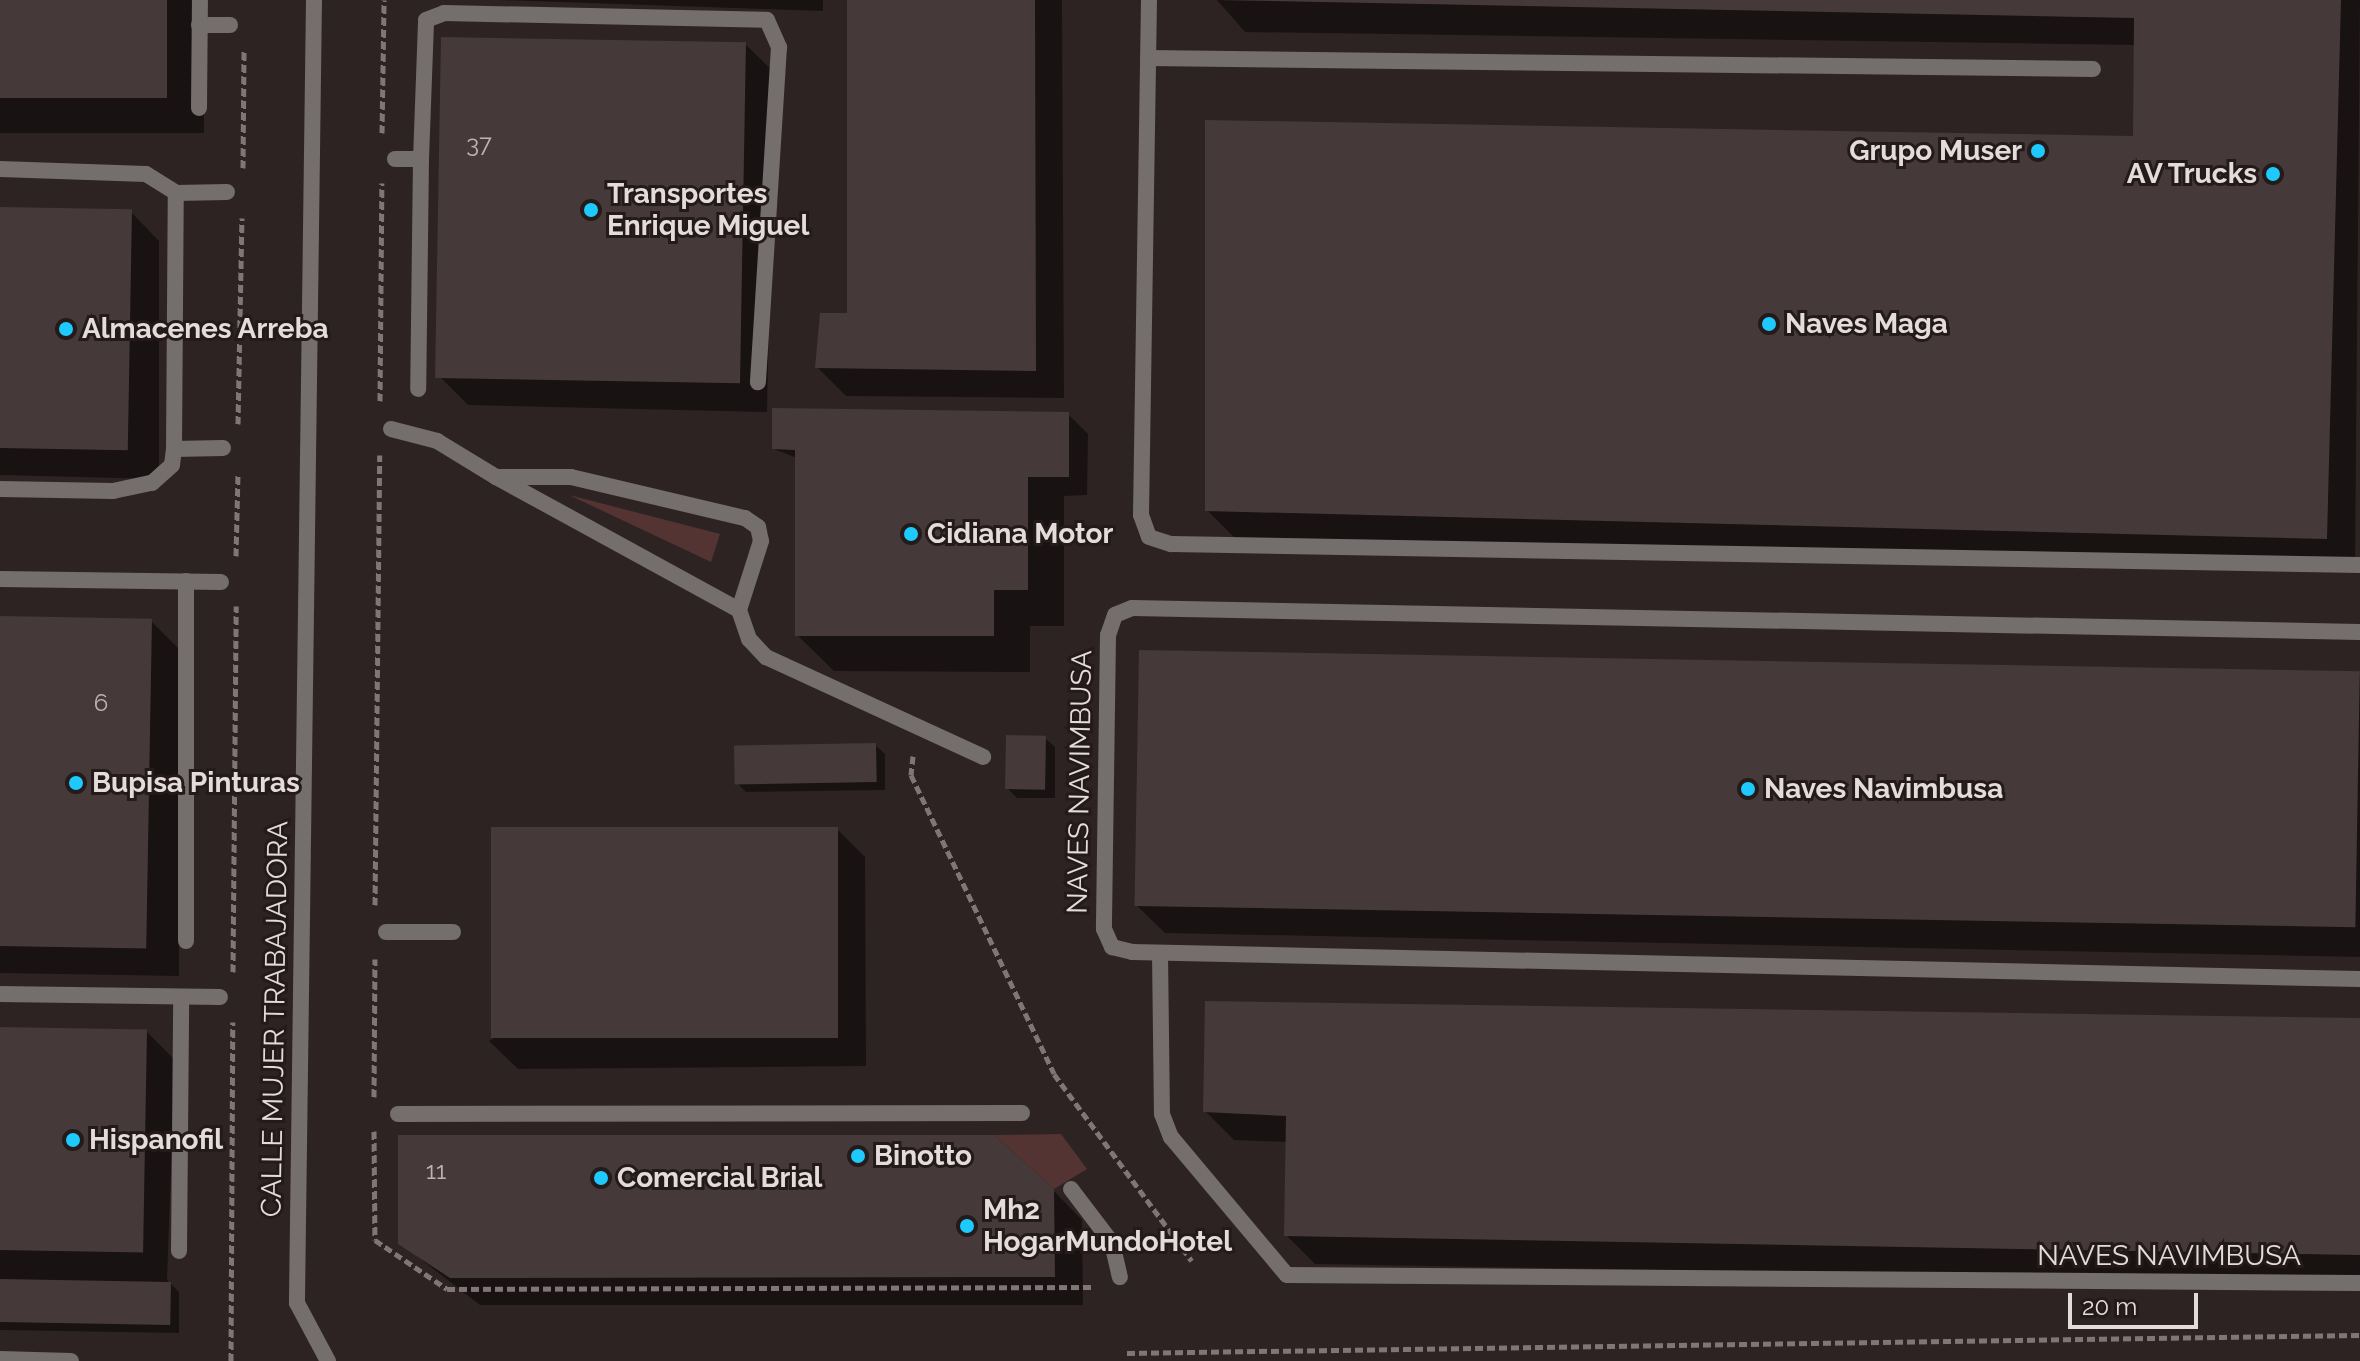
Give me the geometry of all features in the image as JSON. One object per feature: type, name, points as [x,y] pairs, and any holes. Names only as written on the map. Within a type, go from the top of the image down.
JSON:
[{"type":"street","points":[[199,108],[200,0]]},
{"type":"street","name":"CALLE MUJER TRABAJADORA","points":[[314,0],[297,1303],[327,1360]]},
{"type":"street","points":[[1149,0],[1141,515],[1149,537],[1171,544],[2360,565]]},
{"type":"street","points":[[418,389],[426,20],[444,13],[767,20],[779,47],[758,382]]},
{"type":"street","points":[[199,25],[230,25]]},
{"type":"street","points":[[1148,58],[2093,69]]},
{"type":"street","points":[[395,159],[421,159]]},
{"type":"street","points":[[0,169],[146,174],[176,193],[227,192]]},
{"type":"street","points":[[0,489],[113,491],[152,483],[172,465],[176,193]]},
{"type":"street","points":[[391,429],[437,441],[496,477],[739,610]]},
{"type":"street","points":[[174,449],[223,448]]},
{"type":"street","points":[[496,477],[571,477],[745,518],[758,527],[761,541],[739,610],[749,639],[766,657],[983,757]]},
{"type":"street","points":[[0,579],[221,582]]},
{"type":"street","points":[[186,581],[186,941]]},
{"type":"street","name":"NAVES NAVIMBUSA","points":[[2360,632],[1132,608],[1115,615],[1108,635],[1104,929],[1112,947],[1160,953],[2360,979]]},
{"type":"street","points":[[386,932],[453,932]]},
{"type":"street","name":"NAVES NAVIMBUSA","points":[[1160,953],[1162,1114],[1171,1137],[1287,1275],[2360,1283]]},
{"type":"street","points":[[0,994],[220,997]]},
{"type":"street","points":[[179,1251],[181,997]]},
{"type":"street","points":[[398,1114],[1022,1113]]},
{"type":"street","points":[[1071,1189],[1112,1243],[1120,1277]]},
{"type":"street","points":[[0,1359],[71,1361]]},
{"type":"path","points":[[382,143],[384,0]]},
{"type":"path","points":[[243,177],[244,41]]},
{"type":"path","points":[[380,412],[382,174]]},
{"type":"path","points":[[238,433],[242,207]]},
{"type":"path","points":[[375,916],[380,444]]},
{"type":"path","points":[[236,567],[238,463]]},
{"type":"path","points":[[233,981],[236,598]]},
{"type":"path","points":[[922,730],[911,775],[1054,1074],[1192,1261]]},
{"type":"path","points":[[375,947],[375,1240],[447,1289],[1106,1287]]},
{"type":"path","points":[[231,1361],[233,1013]]},
{"type":"path","points":[[1127,1353],[2360,1335]]},
{"type":"shaded area","points":[[569,495],[720,534],[711,562]]},
{"type":"shaded area","points":[[1061,1134],[1087,1169],[1054,1189],[994,1135]]},
{"type":"building","points":[[0,0],[167,0],[167,98],[0,98]]},
{"type":"building","points":[[847,0],[1035,0],[1036,371],[815,368],[820,313],[847,313]]},
{"type":"building","name":"Naves Maga","points":[[1215,0],[2341,0],[2327,539],[1205,511],[1205,120],[2133,136],[2134,18]]},
{"type":"building","name":"Transportes Enrique Miguel","points":[[441,37],[746,42],[740,383],[435,378]]},
{"type":"building","name":"Almacenes Arreba","points":[[0,207],[132,209],[128,450],[0,448]]},
{"type":"building","name":"Cidiana Motor","points":[[772,408],[1069,412],[1069,477],[1028,477],[1028,590],[994,590],[994,636],[795,636],[795,450],[772,449]]},
{"type":"building","name":"Bupisa Pinturas","points":[[0,616],[152,619],[146,949],[0,946]]},
{"type":"building","name":"Naves Navimbusa","points":[[1139,650],[2360,671],[2355,927],[1135,906]]},
{"type":"building","points":[[1006,735],[1046,736],[1045,790],[1005,789]]},
{"type":"building","points":[[876,743],[877,782],[735,784],[734,745]]},
{"type":"building","points":[[491,827],[838,827],[838,1038],[491,1038]]},
{"type":"building","points":[[1205,1001],[2360,1018],[2360,1255],[1284,1236],[1286,1116],[1203,1112]]},
{"type":"building","name":"Hispanofil","points":[[0,1027],[147,1030],[143,1253],[0,1250]]},
{"type":"building","points":[[398,1135],[994,1135],[1054,1189],[1055,1277],[450,1278],[398,1244]]},
{"type":"building","points":[[0,1279],[171,1282],[170,1325],[0,1322]]},
{"type":"place","name":"Grupo Muser","points":[[2038,151]]},
{"type":"place","name":"AV Trucks","points":[[2273,174]]},
{"type":"place","name":"Transportes Enrique Miguel","points":[[591,210]]},
{"type":"place","name":"Naves Maga","points":[[1769,324]]},
{"type":"place","name":"Almacenes Arreba","points":[[66,329]]},
{"type":"place","name":"Cidiana Motor","points":[[911,534]]},
{"type":"place","name":"Bupisa Pinturas","points":[[76,783]]},
{"type":"place","name":"Naves Navimbusa","points":[[1748,789]]},
{"type":"place","name":"Hispanofil","points":[[73,1140]]},
{"type":"place","name":"Binotto","points":[[858,1156]]},
{"type":"place","name":"Comercial Brial","points":[[601,1178]]},
{"type":"place","name":"Mh2 HogarMundoHotel","points":[[967,1226]]}]
